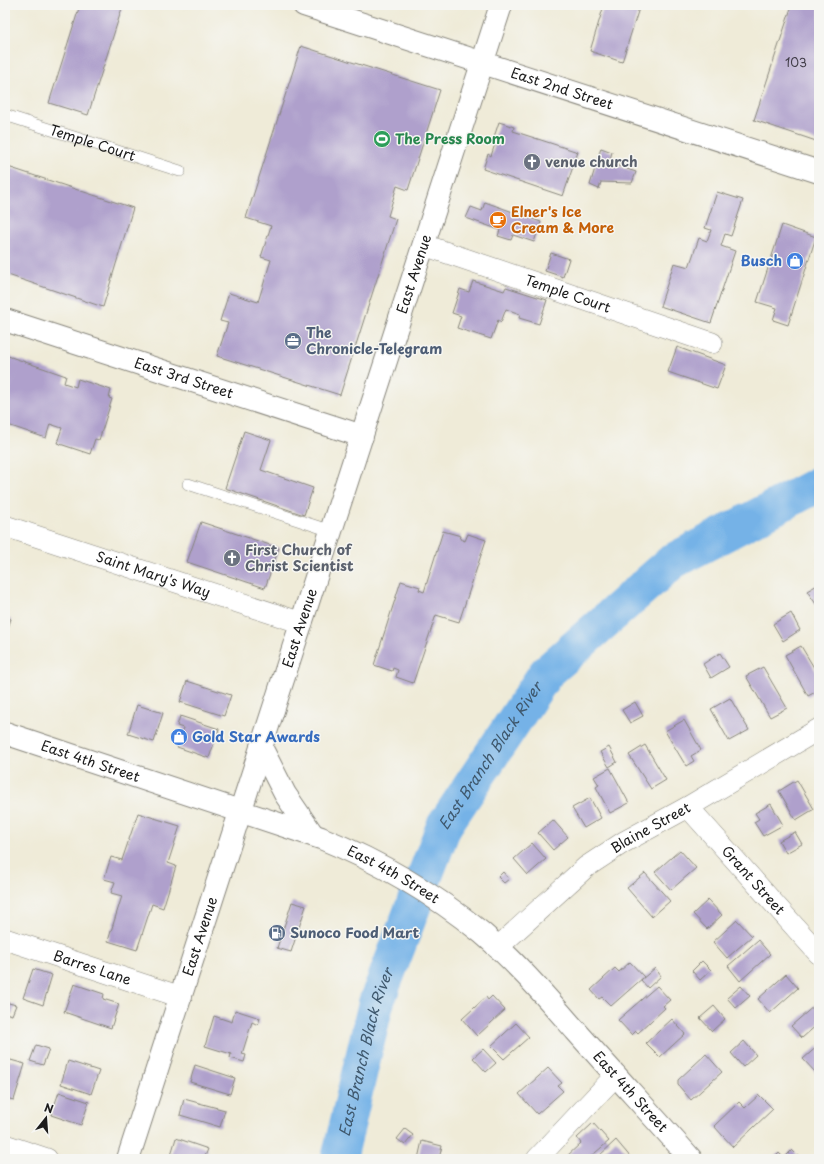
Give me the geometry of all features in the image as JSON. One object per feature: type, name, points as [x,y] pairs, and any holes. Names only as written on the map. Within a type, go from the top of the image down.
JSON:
[{"type":"street","name":"East 2nd Street","points":[[304,5],[819,172]]},
{"type":"street","name":"East Avenue","points":[[128,1159],[501,5]]},
{"type":"street","name":"Temple Court","points":[[424,245],[712,343]]},
{"type":"street","name":"East 3rd Street","points":[[5,320],[362,436]]},
{"type":"street","name":"Saint Mary's Way","points":[[5,526],[302,623]]},
{"type":"street","name":"Blaine Street","points":[[490,941],[600,857],[688,807],[819,729]]},
{"type":"street","name":"East 4th Street","points":[[5,733],[241,810],[349,849],[387,868],[439,901],[490,941],[538,988],[691,1159]]},
{"type":"street","points":[[261,747],[285,794],[317,837]]},
{"type":"street","name":"Grant Street","points":[[688,807],[819,954]]},
{"type":"street","name":"Barres Lane","points":[[5,939],[181,997]]},
{"type":"street","points":[[537,1159],[616,1075]]},
{"type":"street","points":[[5,1145],[47,1159]]},
{"type":"lane","name":"Temple Court","points":[[5,115],[180,171]]},
{"type":"lane","points":[[188,484],[331,531]]},
{"type":"building","points":[[80,5],[123,5],[88,115],[49,103]]},
{"type":"building","points":[[604,5],[640,5],[622,62],[590,51]]},
{"type":"building","points":[[792,5],[819,5],[819,142],[754,120]]},
{"type":"building","points":[[301,46],[440,90],[408,190],[397,186],[388,216],[396,219],[340,395],[217,356],[228,323],[220,321],[229,293],[258,302],[271,260],[261,257],[271,226],[246,218]]},
{"type":"building","points":[[499,122],[514,127],[513,131],[578,152],[563,196],[483,169],[488,154],[491,156],[497,138],[494,137]]},
{"type":"building","points":[[601,148],[612,152],[609,163],[636,172],[632,183],[601,182],[599,189],[590,185]]},
{"type":"building","points":[[5,166],[133,208],[103,307],[5,274]]},
{"type":"building","points":[[717,192],[743,200],[731,236],[725,234],[721,246],[735,251],[711,323],[660,306],[674,263],[689,267],[699,238],[707,241],[711,230],[705,228]]},
{"type":"building","points":[[485,202],[541,222],[534,242],[513,235],[511,240],[498,236],[500,230],[466,218],[471,207],[482,211]]},
{"type":"building","points":[[782,225],[816,237],[788,325],[773,320],[777,308],[757,302]]},
{"type":"building","points":[[551,253],[569,259],[563,277],[545,271]]},
{"type":"building","points":[[473,281],[504,291],[506,287],[547,300],[539,324],[519,318],[520,314],[506,309],[501,322],[498,320],[491,339],[457,328],[461,316],[452,313],[460,289],[469,292]]},
{"type":"building","points":[[677,347],[726,365],[717,389],[668,372]]},
{"type":"building","points":[[5,355],[66,376],[64,383],[76,387],[78,379],[111,390],[109,398],[112,399],[99,440],[95,439],[90,454],[57,443],[62,428],[50,424],[46,438],[5,424]]},
{"type":"building","points":[[244,431],[271,440],[261,470],[313,488],[304,515],[225,488]]},
{"type":"building","points":[[201,522],[279,548],[265,588],[187,562]]},
{"type":"building","points":[[443,531],[461,536],[460,539],[465,541],[468,534],[486,540],[459,622],[436,615],[413,683],[396,677],[398,670],[393,668],[392,671],[374,665],[401,581],[420,587],[419,590],[424,592]]},
{"type":"building","points":[[819,584],[819,602],[816,604],[807,591]]},
{"type":"building","points":[[791,613],[800,630],[783,641],[773,624]]},
{"type":"building","points":[[5,616],[11,619],[5,636]]},
{"type":"building","points":[[801,646],[819,676],[819,690],[808,696],[785,655]]},
{"type":"building","points":[[720,653],[729,667],[711,678],[703,664]]},
{"type":"building","points":[[763,667],[787,708],[770,717],[746,676]]},
{"type":"building","points":[[187,681],[231,695],[224,716],[180,702]]},
{"type":"building","points":[[730,698],[749,730],[729,741],[711,709]]},
{"type":"building","points":[[635,702],[643,716],[630,723],[622,710]]},
{"type":"building","points":[[137,705],[163,713],[154,742],[128,734]]},
{"type":"building","points":[[180,716],[219,729],[209,758],[177,747],[183,728],[177,726]]},
{"type":"building","points":[[684,720],[701,750],[691,756],[694,761],[686,766],[665,731]]},
{"type":"building","points":[[645,745],[666,780],[651,789],[629,755]]},
{"type":"building","points":[[609,747],[617,762],[609,767],[600,752]]},
{"type":"building","points":[[610,768],[629,803],[610,813],[596,787],[599,785],[594,777]]},
{"type":"building","points":[[797,780],[814,809],[796,820],[779,791]]},
{"type":"building","points":[[590,798],[601,818],[584,828],[572,808]]},
{"type":"building","points":[[771,804],[783,825],[763,836],[754,822],[759,819],[755,813]]},
{"type":"building","points":[[138,813],[180,826],[168,863],[176,866],[163,908],[152,904],[137,950],[108,941],[122,896],[111,893],[115,882],[104,879],[111,857],[122,860]]},
{"type":"building","points":[[553,820],[568,837],[553,850],[538,833]]},
{"type":"building","points":[[795,832],[802,844],[786,853],[779,841]]},
{"type":"building","points":[[532,843],[546,859],[528,875],[514,859]]},
{"type":"building","points":[[680,850],[696,868],[671,890],[655,872]]},
{"type":"building","points":[[503,872],[509,879],[504,883],[498,877]]},
{"type":"building","points":[[645,873],[670,901],[652,917],[627,888]]},
{"type":"building","points":[[708,900],[722,915],[707,929],[693,914]]},
{"type":"building","points":[[292,902],[306,906],[291,952],[277,948]]},
{"type":"building","points":[[737,920],[752,936],[727,958],[713,942]]},
{"type":"building","points":[[758,940],[770,954],[740,981],[728,966]]},
{"type":"building","points":[[702,961],[711,970],[700,980],[692,971]]},
{"type":"building","points":[[630,962],[644,977],[611,1006],[602,997],[599,999],[591,990],[615,968],[619,972]]},
{"type":"building","points":[[655,968],[661,976],[648,988],[641,980]]},
{"type":"building","points":[[33,969],[52,975],[43,1005],[23,998]]},
{"type":"building","points":[[786,974],[798,988],[770,1013],[758,999]]},
{"type":"building","points":[[74,984],[104,994],[103,999],[119,1004],[111,1028],[64,1012]]},
{"type":"building","points":[[657,986],[670,1000],[663,1006],[665,1008],[638,1033],[636,1031],[632,1035],[618,1020]]},
{"type":"building","points":[[741,986],[750,996],[736,1008],[727,998]]},
{"type":"building","points":[[492,996],[505,1010],[477,1036],[462,1019],[486,997],[488,1000]]},
{"type":"building","points":[[5,1002],[16,1005],[12,1015],[5,1013]]},
{"type":"building","points":[[815,1005],[819,1009],[819,1023],[802,1038],[791,1026]]},
{"type":"building","points":[[714,1006],[725,1019],[712,1031],[700,1018]]},
{"type":"building","points":[[235,1010],[260,1018],[258,1025],[252,1022],[242,1054],[246,1055],[244,1062],[230,1058],[231,1054],[205,1046],[214,1016],[232,1022]]},
{"type":"building","points":[[672,1019],[685,1034],[660,1057],[646,1043]]},
{"type":"building","points":[[516,1023],[529,1037],[504,1059],[491,1046]]},
{"type":"building","points":[[744,1041],[756,1055],[743,1067],[731,1053]]},
{"type":"building","points":[[36,1045],[49,1049],[43,1065],[30,1061]]},
{"type":"building","points":[[819,1045],[819,1070],[816,1073],[803,1059]]},
{"type":"building","points":[[483,1049],[496,1063],[486,1072],[473,1058]]},
{"type":"building","points":[[706,1054],[722,1072],[691,1100],[678,1085],[678,1080]]},
{"type":"building","points":[[7,1059],[25,1064],[14,1100],[5,1098],[5,1066]]},
{"type":"building","points":[[68,1061],[99,1071],[91,1094],[61,1084]]},
{"type":"building","points":[[195,1065],[235,1078],[230,1094],[190,1082]]},
{"type":"building","points":[[548,1068],[562,1083],[558,1086],[563,1091],[537,1114],[519,1094]]},
{"type":"building","points":[[59,1092],[89,1102],[81,1125],[51,1115]]},
{"type":"building","points":[[759,1095],[773,1109],[733,1147],[714,1126],[739,1102],[745,1108]]},
{"type":"building","points":[[184,1099],[225,1110],[220,1127],[180,1115]]},
{"type":"building","points":[[593,1123],[609,1141],[588,1159],[568,1159],[566,1157],[581,1143],[577,1138]]},
{"type":"building","points":[[405,1129],[413,1135],[405,1145],[397,1139]]},
{"type":"building","points":[[176,1138],[208,1149],[204,1159],[185,1159],[171,1155]]},
{"type":"building","points":[[616,1140],[632,1159],[600,1159],[598,1157]]},
{"type":"building","points":[[422,1141],[442,1146],[439,1159],[418,1159]]},
{"type":"building","points":[[792,1150],[801,1159],[773,1159],[779,1153],[784,1158]]},
{"type":"waterway","name":"East Branch Black River","points":[[339,1159],[376,1003],[444,826],[546,673],[673,561],[819,484]]},
{"type":"place","name":"The Press Room","points":[[382,139]]},
{"type":"place","name":"venue church","points":[[532,162]]},
{"type":"place","name":"Elner's Ice Cream & More","points":[[498,220]]},
{"type":"place","name":"Busch","points":[[795,261]]},
{"type":"place","name":"The Chronicle-Telegram","points":[[293,341]]},
{"type":"place","name":"First Church of Christ Scientist","points":[[232,558]]},
{"type":"place","name":"Gold Star Awards","points":[[179,737]]},
{"type":"place","name":"Sunoco Food Mart","points":[[277,933]]}]
